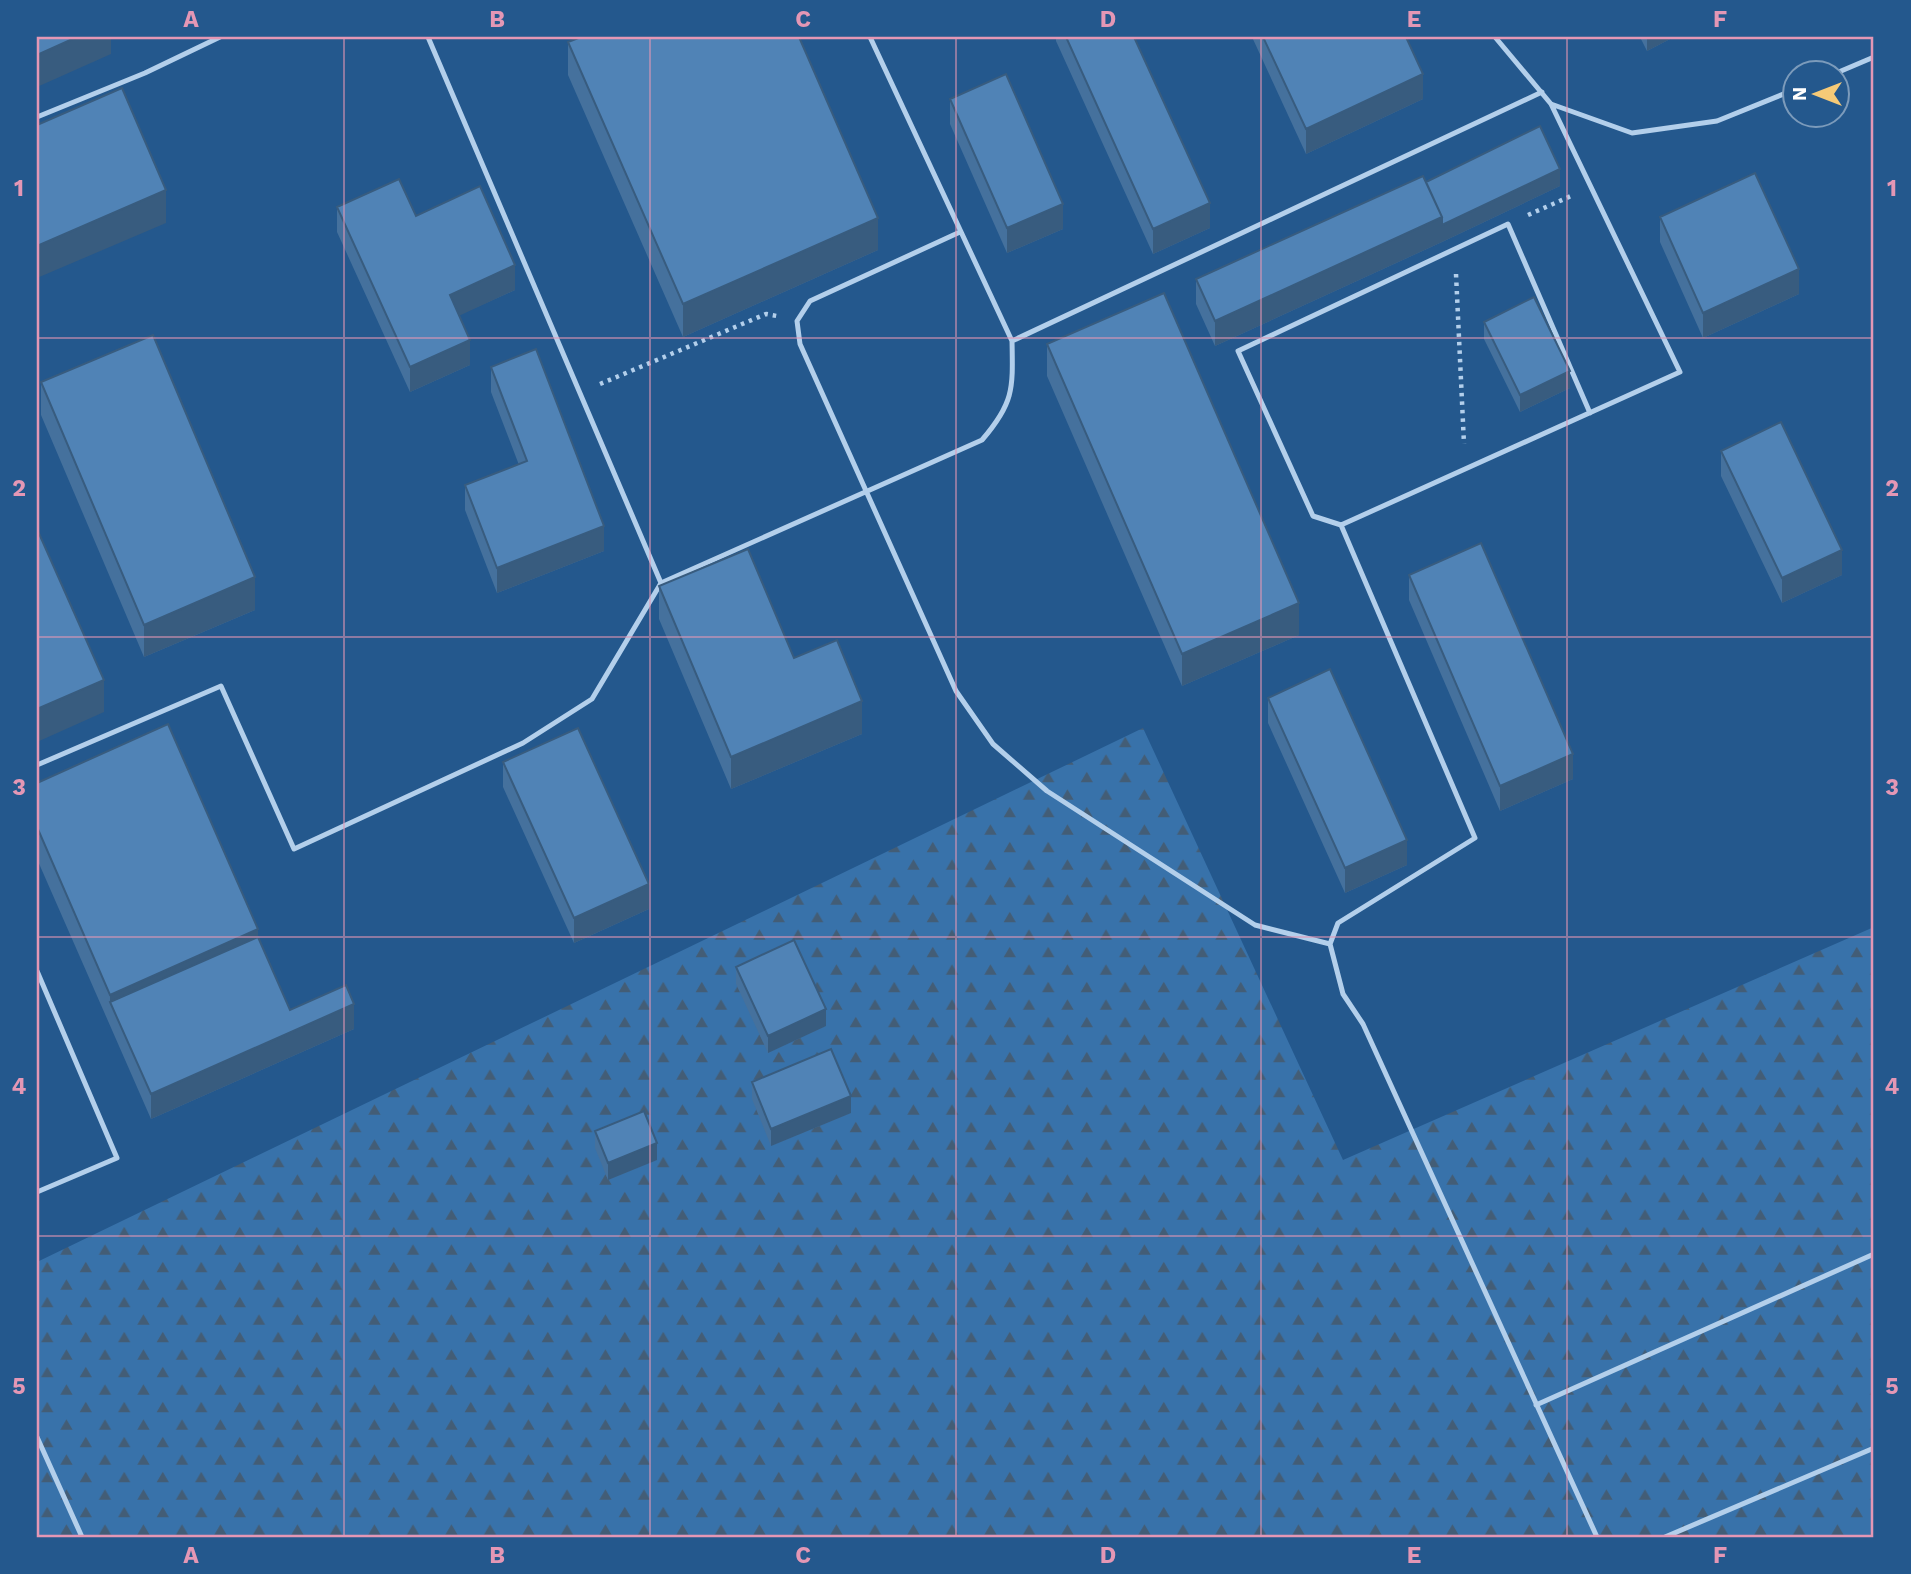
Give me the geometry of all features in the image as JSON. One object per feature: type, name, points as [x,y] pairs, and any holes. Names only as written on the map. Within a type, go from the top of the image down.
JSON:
[{"type":"lane","points":[[37,117],[145,73],[220,37]]},
{"type":"lane","points":[[428,37],[661,583]]},
{"type":"lane","points":[[37,765],[221,686],[294,849],[523,743],[592,699],[661,583],[982,440],[1002,416],[1013,386],[1012,341],[870,37]]},
{"type":"lane","points":[[1495,37],[1551,104],[1680,372],[1590,413],[1466,469],[1341,525],[1313,516],[1238,351],[1507,224],[1590,413]]},
{"type":"lane","points":[[1852,66],[1874,57]]},
{"type":"lane","points":[[1012,341],[1542,92]]},
{"type":"lane","points":[[1551,104],[1632,133],[1717,121],[1782,95]]},
{"type":"lane","points":[[960,232],[810,301],[797,321],[800,344],[956,691],[993,744],[1046,791],[1255,926],[1330,944]]},
{"type":"lane","points":[[1341,525],[1475,838],[1338,923],[1330,944],[1343,994],[1363,1024],[1597,1537]]},
{"type":"lane","points":[[37,971],[117,1158],[37,1192]]},
{"type":"lane","points":[[1536,1405],[1874,1254]]},
{"type":"lane","points":[[37,1437],[82,1537]]},
{"type":"lane","points":[[1664,1537],[1874,1448]]},
{"type":"path","points":[[1507,224],[1560,201]]},
{"type":"path","points":[[1455,249],[1466,469]]},
{"type":"path","points":[[580,393],[766,314],[797,321]]},
{"type":"green space","points":[[1143,728],[1343,1160],[1874,927],[1874,1537],[37,1537],[37,1262]]},
{"type":"building","points":[[37,37],[77,37],[37,55]]},
{"type":"building","points":[[581,37],[799,37],[878,218],[683,304],[568,42]]},
{"type":"building","points":[[1066,37],[1134,37],[1210,203],[1153,229]]},
{"type":"building","points":[[1263,37],[1406,37],[1423,74],[1306,129]]},
{"type":"building","points":[[1006,74],[1063,204],[1007,228],[950,99]]},
{"type":"building","points":[[122,88],[166,190],[37,246],[37,125]]},
{"type":"building","points":[[1540,126],[1560,169],[1442,225],[1442,217],[1426,182]]},
{"type":"building","points":[[1755,173],[1799,269],[1703,313],[1660,217]]},
{"type":"building","points":[[1423,176],[1442,217],[1215,321],[1196,279]]},
{"type":"building","points":[[399,179],[416,216],[480,186],[515,265],[450,295],[470,340],[410,367],[337,207]]},
{"type":"building","points":[[1164,293],[1299,603],[1182,654],[1047,344]]},
{"type":"building","points":[[1534,297],[1570,371],[1520,395],[1484,322]]},
{"type":"building","points":[[153,335],[255,577],[144,625],[41,382]]},
{"type":"building","points":[[536,349],[604,526],[497,568],[465,485],[527,461],[491,367]]},
{"type":"building","points":[[1781,422],[1842,550],[1782,578],[1721,451]]},
{"type":"building","points":[[37,529],[104,680],[37,709]]},
{"type":"building","points":[[1481,543],[1573,754],[1500,786],[1409,575]]},
{"type":"building","points":[[748,549],[794,658],[837,640],[862,701],[731,757],[659,586]]},
{"type":"building","points":[[1330,669],[1407,840],[1345,868],[1268,698]]},
{"type":"building","points":[[168,724],[258,929],[110,995],[37,827],[37,783]]},
{"type":"building","points":[[578,728],[649,884],[574,918],[503,762]]},
{"type":"building","points":[[258,937],[290,1010],[346,985],[354,1004],[151,1094],[110,1002]]},
{"type":"building","points":[[794,940],[826,1009],[768,1036],[736,967]]},
{"type":"building","points":[[831,1049],[851,1096],[771,1129],[752,1082]]},
{"type":"building","points":[[644,1111],[657,1143],[608,1163],[595,1131]]}]
